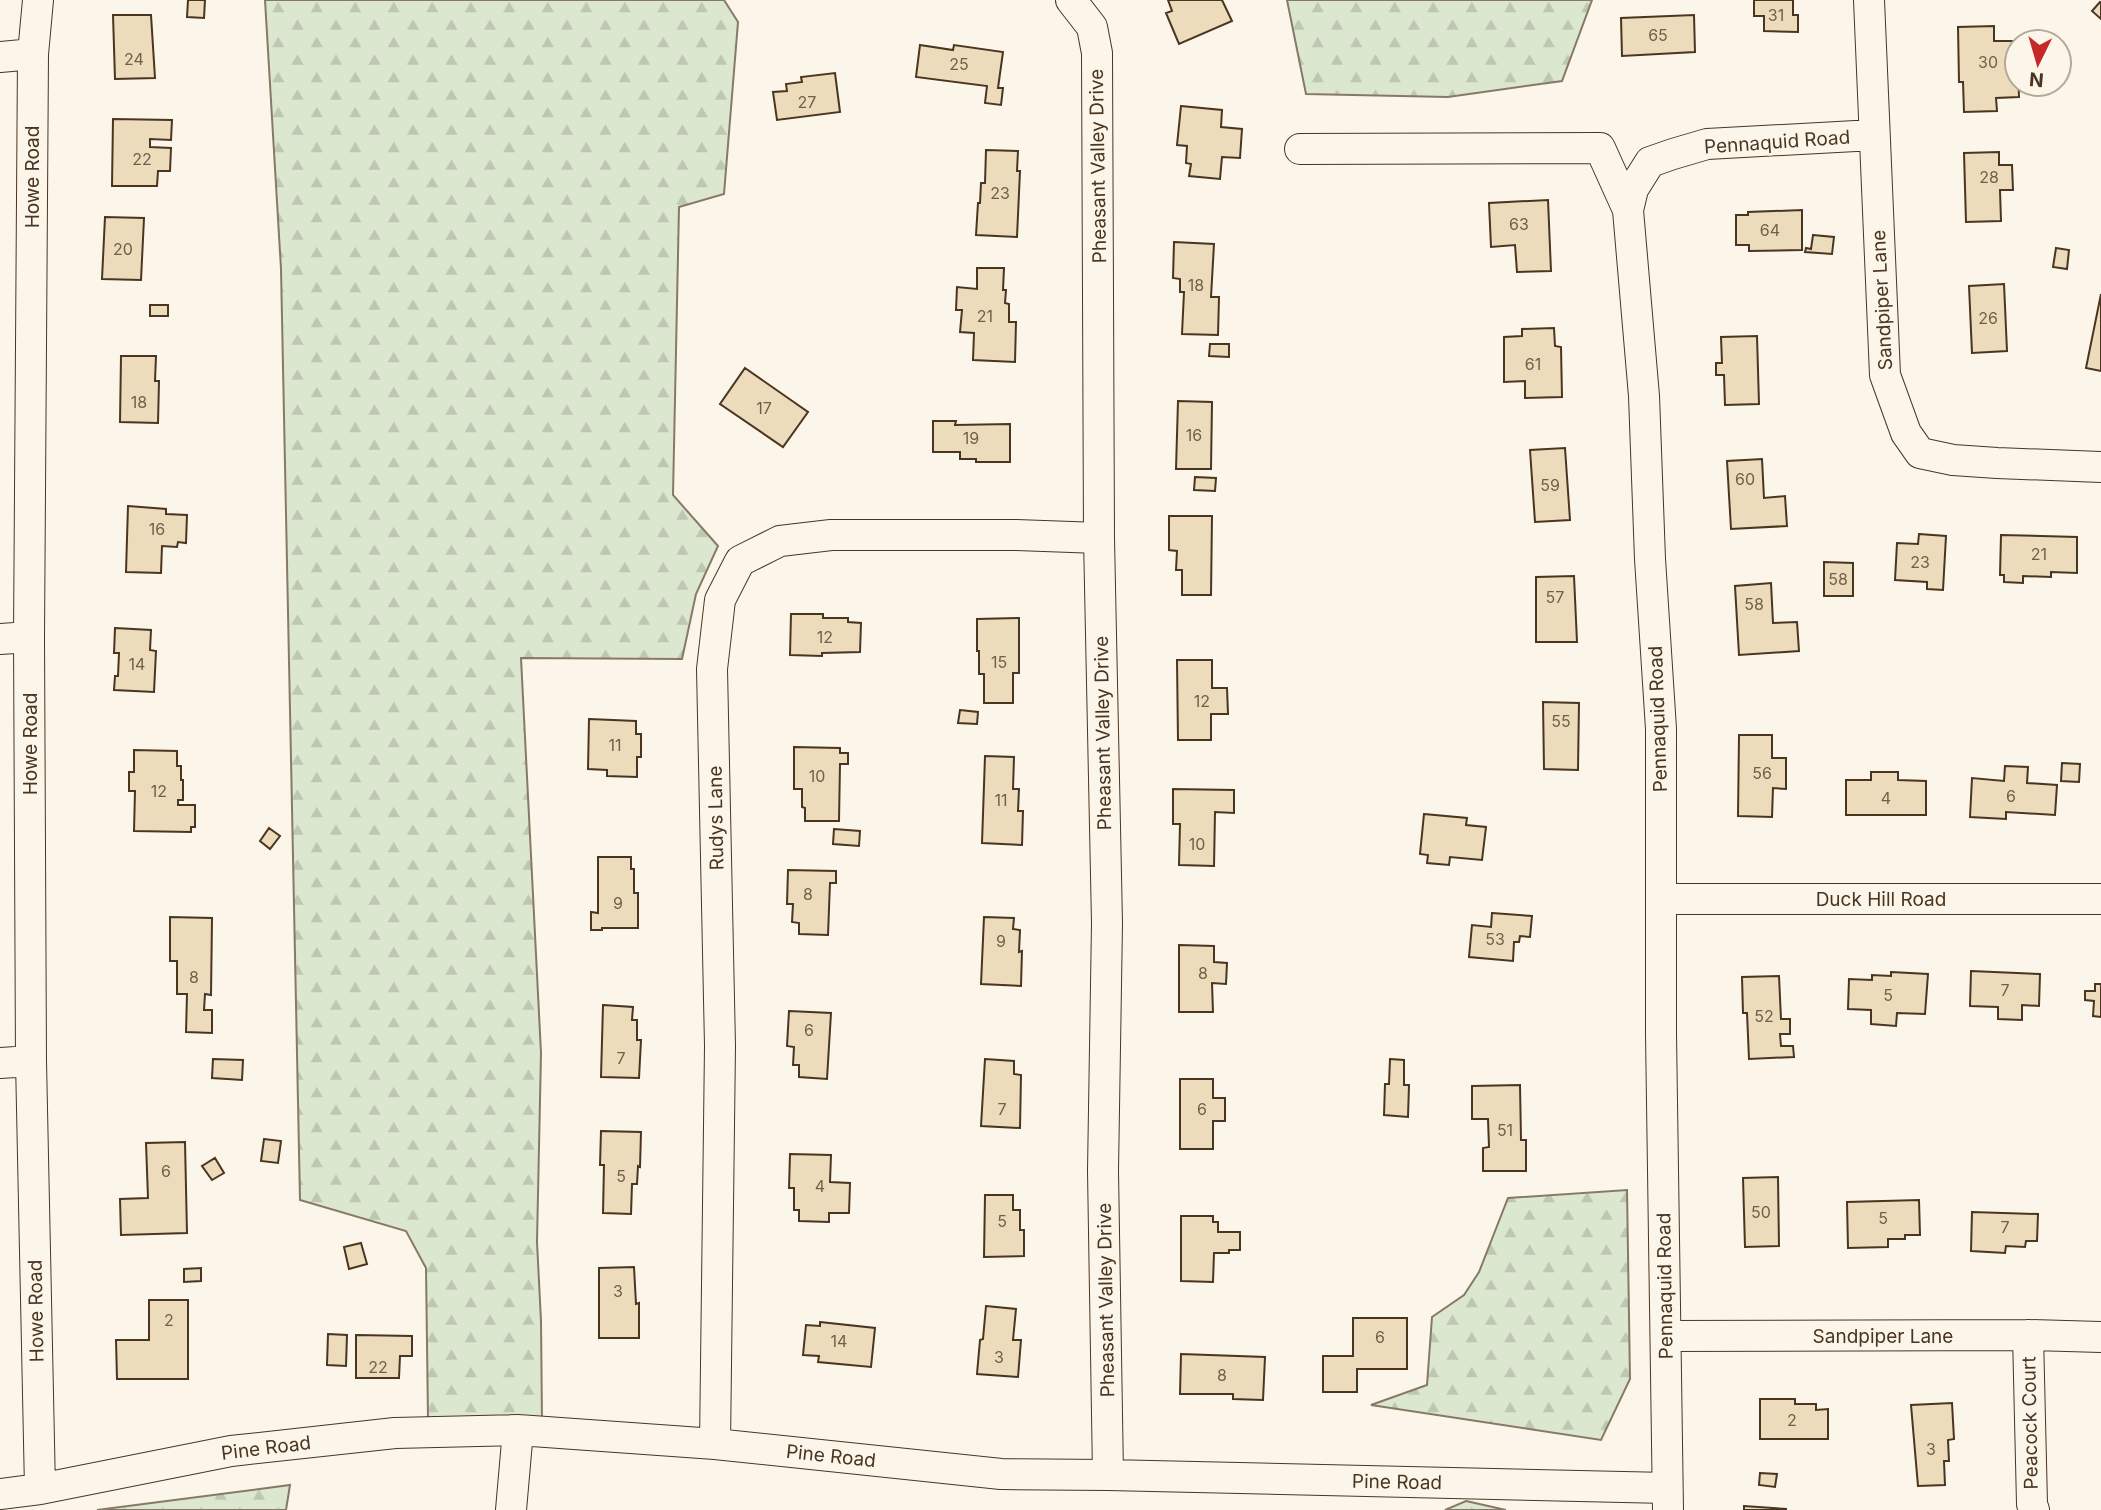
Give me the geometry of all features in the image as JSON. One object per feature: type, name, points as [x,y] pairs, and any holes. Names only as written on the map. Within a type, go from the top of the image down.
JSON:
[{"type":"street","name":"Howe Road","points":[[38,0],[33,54],[15,638],[31,1061],[40,1489]]},
{"type":"street","name":"Pheasant Valley Drive","points":[[1071,0],[1092,27],[1097,53],[1099,538],[1107,923],[1104,1171],[1108,1475]]},
{"type":"street","name":"Sandpiper Lane","points":[[1869,0],[1885,375],[1906,433],[1920,453],[1954,460],[2101,467]]},
{"type":"street","points":[[0,57],[33,54]]},
{"type":"street","name":"Pennaquid Road","points":[[1668,1499],[1661,1034],[1661,729],[1650,559],[1644,397],[1628,210],[1633,189],[1650,162],[1673,154],[1707,144],[1874,135]]},
{"type":"street","points":[[1300,149],[1600,148],[1628,210]]},
{"type":"street","name":"Rudys Lane","points":[[715,1444],[720,1046],[712,668],[720,600],[740,561],[780,541],[831,535],[1099,538]]},
{"type":"street","name":"Duck Hill Road","points":[[1662,899],[2101,899]]},
{"type":"street","points":[[0,1063],[31,1061]]},
{"type":"street","name":"Peacock Court","points":[[2028,1335],[2034,1510]]},
{"type":"street","name":"Sandpiper Lane","points":[[1665,1336],[2101,1337]]},
{"type":"street","points":[[511,1510],[518,1430]]},
{"type":"street","name":"Pine Road","points":[[0,1494],[40,1489],[231,1451],[395,1433],[518,1430],[715,1444],[1001,1474],[1108,1475],[1668,1499]]},
{"type":"green space","points":[[265,0],[724,0],[738,22],[724,194],[679,207],[673,495],[718,546],[696,594],[682,659],[521,658],[541,1053],[537,1242],[542,1421],[428,1419],[426,1268],[406,1231],[300,1200],[281,269]]},
{"type":"green space","points":[[1287,0],[1592,0],[1562,81],[1448,97],[1306,94]]},
{"type":"green space","points":[[1627,1190],[1630,1379],[1601,1440],[1371,1405],[1427,1385],[1432,1317],[1464,1295],[1479,1272],[1508,1198]]},
{"type":"green space","points":[[290,1485],[286,1510],[97,1510]]},
{"type":"green space","points":[[1466,1501],[1506,1510],[1445,1510]]},
{"type":"building","points":[[188,0],[205,0],[204,18],[187,17]]},
{"type":"building","points":[[1168,0],[1222,0],[1232,21],[1179,44],[1166,13],[1172,11]]},
{"type":"building","points":[[1754,0],[1793,0],[1793,15],[1798,15],[1798,32],[1764,31],[1764,16],[1754,16]]},
{"type":"building","points":[[2101,3],[2101,19],[2092,11]]},
{"type":"building","points":[[113,15],[151,15],[155,78],[115,79]]},
{"type":"building","points":[[1694,15],[1695,52],[1622,56],[1621,18]]},
{"type":"building","points":[[1994,26],[1994,41],[2003,41],[2003,98],[1996,98],[1997,111],[1964,112],[1963,82],[1959,82],[1958,27]]},
{"type":"building","points":[[920,45],[953,50],[954,45],[1003,52],[998,88],[1003,88],[1001,105],[985,103],[987,86],[916,77]]},
{"type":"building","points":[[835,73],[840,112],[777,120],[773,92],[787,91],[786,84],[802,82],[801,77]]},
{"type":"building","points":[[1181,106],[1222,110],[1221,127],[1242,129],[1240,158],[1222,157],[1220,179],[1189,176],[1191,164],[1186,163],[1187,146],[1177,145]]},
{"type":"building","points":[[113,119],[172,120],[171,140],[150,139],[150,147],[171,148],[170,171],[158,171],[157,186],[112,186]]},
{"type":"building","points":[[986,150],[1018,151],[1017,171],[1020,171],[1017,237],[976,235],[981,183],[985,183]]},
{"type":"building","points":[[1999,152],[1999,165],[2012,165],[2013,190],[2000,190],[2001,221],[1966,222],[1964,153]]},
{"type":"building","points":[[1548,200],[1551,271],[1517,272],[1515,245],[1491,247],[1489,203]]},
{"type":"building","points":[[1802,210],[1802,250],[1749,251],[1749,245],[1736,245],[1736,215]]},
{"type":"building","points":[[105,217],[144,218],[141,280],[102,279]]},
{"type":"building","points":[[1813,235],[1834,237],[1832,254],[1805,252],[1806,248],[1811,249]]},
{"type":"building","points":[[1174,242],[1214,244],[1211,297],[1219,297],[1218,335],[1182,334],[1184,292],[1180,292],[1180,279],[1173,278]]},
{"type":"building","points":[[2056,248],[2069,250],[2067,269],[2053,267]]},
{"type":"building","points":[[977,268],[1004,268],[1003,290],[1006,290],[1005,303],[1009,304],[1009,322],[1016,322],[1015,362],[973,360],[974,333],[960,332],[962,310],[956,310],[957,287],[977,289]]},
{"type":"building","points":[[2004,284],[2007,351],[1972,353],[1969,286]]},
{"type":"building","points":[[2101,294],[2101,371],[2086,368]]},
{"type":"building","points":[[150,305],[168,305],[168,316],[150,316]]},
{"type":"building","points":[[1554,328],[1555,346],[1561,347],[1562,397],[1525,398],[1525,381],[1504,382],[1504,337],[1522,336],[1522,329]]},
{"type":"building","points":[[1757,336],[1759,404],[1725,405],[1724,375],[1716,375],[1716,363],[1722,363],[1721,337]]},
{"type":"building","points":[[1210,344],[1229,344],[1229,357],[1209,356]]},
{"type":"building","points":[[121,356],[156,356],[155,381],[159,381],[158,423],[120,422]]},
{"type":"building","points":[[745,368],[808,412],[783,447],[720,404]]},
{"type":"building","points":[[1178,401],[1212,402],[1211,469],[1176,469]]},
{"type":"building","points":[[933,421],[956,421],[955,425],[1010,424],[1010,462],[976,462],[976,459],[960,459],[960,452],[933,452]]},
{"type":"building","points":[[1565,448],[1570,520],[1535,522],[1530,450]]},
{"type":"building","points":[[1762,459],[1764,498],[1785,496],[1787,526],[1731,529],[1727,461]]},
{"type":"building","points":[[1195,477],[1216,478],[1215,491],[1194,490]]},
{"type":"building","points":[[128,506],[166,509],[166,514],[187,515],[186,543],[178,542],[177,547],[162,546],[161,573],[126,572]]},
{"type":"building","points":[[1169,516],[1212,516],[1211,595],[1182,595],[1182,570],[1176,570],[1177,551],[1169,550]]},
{"type":"building","points":[[1919,534],[1946,536],[1943,590],[1927,589],[1927,582],[1895,580],[1897,543],[1918,544]]},
{"type":"building","points":[[2001,535],[2077,537],[2077,573],[2051,572],[2051,577],[2023,576],[2023,583],[2004,582],[2004,575],[2000,575]]},
{"type":"building","points":[[1824,562],[1853,563],[1853,596],[1824,596]]},
{"type":"building","points":[[1574,576],[1577,642],[1536,642],[1536,577]]},
{"type":"building","points":[[1771,583],[1773,623],[1797,622],[1799,651],[1739,655],[1735,586]]},
{"type":"building","points":[[791,614],[823,614],[823,618],[848,618],[848,622],[861,623],[860,652],[822,653],[822,656],[790,655]]},
{"type":"building","points":[[1019,618],[1019,673],[1013,673],[1013,703],[984,703],[984,674],[979,674],[977,651],[977,619]]},
{"type":"building","points":[[115,628],[151,630],[150,650],[156,651],[154,692],[114,690],[119,653],[114,653]]},
{"type":"building","points":[[1177,660],[1212,660],[1212,688],[1227,688],[1228,714],[1211,714],[1211,740],[1178,740]]},
{"type":"building","points":[[1543,702],[1579,703],[1578,770],[1544,769]]},
{"type":"building","points":[[960,710],[978,712],[977,724],[958,723]]},
{"type":"building","points":[[589,719],[636,721],[636,734],[641,734],[641,757],[637,757],[637,777],[607,776],[607,770],[588,769]]},
{"type":"building","points":[[1739,735],[1772,735],[1772,758],[1786,758],[1786,789],[1773,788],[1772,817],[1738,816]]},
{"type":"building","points":[[794,747],[840,748],[840,753],[848,753],[848,764],[840,764],[839,821],[805,821],[802,789],[794,789]]},
{"type":"building","points":[[134,750],[177,751],[177,766],[181,766],[183,780],[183,800],[178,800],[178,805],[195,805],[195,827],[191,827],[191,832],[134,831],[135,791],[129,791],[129,772],[134,772]]},
{"type":"building","points":[[985,756],[1014,757],[1013,789],[1019,789],[1018,811],[1023,811],[1022,845],[982,843]]},
{"type":"building","points":[[2062,763],[2080,764],[2079,782],[2061,781]]},
{"type":"building","points":[[2005,766],[2028,767],[2027,783],[2057,785],[2055,815],[2006,812],[2006,819],[1970,817],[1972,778],[2004,781]]},
{"type":"building","points":[[1871,772],[1898,772],[1898,780],[1926,781],[1926,815],[1846,815],[1846,780],[1871,780]]},
{"type":"building","points":[[1173,789],[1234,790],[1234,813],[1215,812],[1214,866],[1179,865],[1180,824],[1173,824]]},
{"type":"building","points":[[1424,814],[1467,818],[1466,825],[1486,827],[1482,860],[1450,857],[1449,865],[1427,863],[1428,855],[1420,854]]},
{"type":"building","points":[[269,828],[280,836],[270,849],[260,841]]},
{"type":"building","points":[[834,829],[860,831],[859,846],[833,844]]},
{"type":"building","points":[[598,857],[631,857],[634,893],[638,893],[638,928],[591,930],[591,912],[598,913]]},
{"type":"building","points":[[788,870],[836,871],[836,883],[830,883],[828,935],[799,934],[799,923],[792,922],[793,904],[787,904]]},
{"type":"building","points":[[1492,913],[1532,916],[1530,937],[1520,936],[1519,942],[1514,942],[1513,961],[1469,957],[1472,925],[1491,927]]},
{"type":"building","points":[[170,917],[212,918],[211,995],[205,994],[204,1010],[212,1010],[212,1033],[186,1032],[187,994],[177,994],[177,961],[170,961]]},
{"type":"building","points":[[984,917],[1014,918],[1013,929],[1020,930],[1021,986],[981,984]]},
{"type":"building","points":[[1179,945],[1214,946],[1214,962],[1227,963],[1226,984],[1212,983],[1213,1012],[1179,1012]]},
{"type":"building","points":[[1971,971],[2040,974],[2039,1006],[2022,1005],[2022,1020],[1998,1019],[1998,1007],[1970,1006]]},
{"type":"building","points":[[1891,972],[1928,974],[1925,1014],[1897,1013],[1896,1026],[1871,1024],[1871,1010],[1848,1009],[1849,979],[1872,980],[1872,975],[1891,976]]},
{"type":"building","points":[[1779,976],[1781,1019],[1790,1019],[1790,1034],[1780,1034],[1781,1046],[1793,1046],[1794,1057],[1749,1059],[1742,977]]},
{"type":"building","points":[[2095,984],[2101,984],[2101,1017],[2093,1016],[2094,1001],[2085,1000],[2085,991],[2095,991]]},
{"type":"building","points":[[603,1005],[633,1007],[632,1020],[637,1020],[637,1040],[641,1040],[639,1078],[601,1077]]},
{"type":"building","points":[[789,1011],[831,1013],[827,1079],[799,1077],[799,1065],[793,1065],[794,1047],[787,1046]]},
{"type":"building","points":[[213,1059],[243,1060],[242,1080],[212,1078]]},
{"type":"building","points":[[985,1059],[1014,1061],[1014,1074],[1021,1075],[1020,1128],[981,1126]]},
{"type":"building","points":[[1390,1059],[1404,1060],[1404,1085],[1409,1085],[1408,1117],[1384,1115],[1385,1084],[1389,1084]]},
{"type":"building","points":[[1180,1079],[1213,1079],[1213,1098],[1225,1098],[1225,1121],[1213,1121],[1213,1149],[1180,1149]]},
{"type":"building","points":[[1520,1085],[1521,1140],[1526,1140],[1526,1171],[1483,1171],[1483,1148],[1489,1147],[1488,1119],[1472,1119],[1472,1086]]},
{"type":"building","points":[[601,1131],[641,1132],[640,1167],[638,1166],[637,1184],[632,1184],[631,1214],[603,1213],[604,1165],[600,1165]]},
{"type":"building","points":[[264,1139],[281,1141],[278,1163],[261,1161]]},
{"type":"building","points":[[185,1142],[187,1233],[121,1235],[120,1199],[148,1198],[146,1143]]},
{"type":"building","points":[[790,1154],[831,1155],[830,1182],[850,1183],[849,1213],[829,1213],[829,1222],[799,1221],[799,1210],[794,1210],[794,1188],[789,1188]]},
{"type":"building","points":[[215,1158],[224,1173],[212,1180],[202,1166]]},
{"type":"building","points":[[1778,1177],[1779,1246],[1745,1247],[1743,1178]]},
{"type":"building","points":[[985,1195],[1013,1195],[1013,1210],[1020,1210],[1020,1230],[1024,1230],[1024,1256],[984,1257]]},
{"type":"building","points":[[1919,1200],[1920,1235],[1905,1235],[1905,1239],[1888,1239],[1888,1247],[1848,1248],[1847,1202]]},
{"type":"building","points":[[1972,1212],[2038,1214],[2037,1241],[2026,1241],[2025,1247],[2006,1246],[2005,1253],[1971,1251]]},
{"type":"building","points":[[1181,1216],[1213,1216],[1213,1222],[1218,1222],[1218,1232],[1240,1232],[1240,1250],[1214,1253],[1213,1282],[1181,1281]]},
{"type":"building","points":[[361,1243],[367,1264],[349,1269],[344,1247]]},
{"type":"building","points":[[634,1267],[636,1304],[639,1303],[639,1338],[599,1338],[599,1268]]},
{"type":"building","points":[[201,1268],[201,1281],[184,1282],[184,1269]]},
{"type":"building","points":[[149,1300],[188,1300],[188,1379],[117,1379],[116,1340],[149,1340]]},
{"type":"building","points":[[986,1306],[1016,1309],[1013,1340],[1021,1340],[1018,1377],[977,1374]]},
{"type":"building","points":[[1353,1318],[1407,1318],[1407,1369],[1357,1369],[1357,1392],[1323,1392],[1323,1356],[1353,1356]]},
{"type":"building","points":[[820,1322],[875,1328],[871,1367],[818,1362],[819,1356],[803,1355],[806,1325],[820,1326]]},
{"type":"building","points":[[328,1334],[347,1335],[346,1366],[327,1365]]},
{"type":"building","points":[[356,1335],[412,1336],[412,1356],[400,1356],[399,1378],[356,1378]]},
{"type":"building","points":[[1181,1354],[1265,1357],[1263,1400],[1233,1399],[1233,1394],[1180,1394]]},
{"type":"building","points":[[1760,1399],[1795,1399],[1795,1404],[1816,1404],[1816,1410],[1828,1409],[1828,1439],[1760,1439]]},
{"type":"building","points":[[1952,1403],[1954,1439],[1948,1440],[1949,1461],[1944,1461],[1945,1485],[1918,1486],[1911,1405]]},
{"type":"building","points":[[1760,1473],[1777,1474],[1775,1487],[1759,1485]]},
{"type":"building","points":[[1744,1506],[1786,1509],[1786,1510],[1744,1510]]}]
